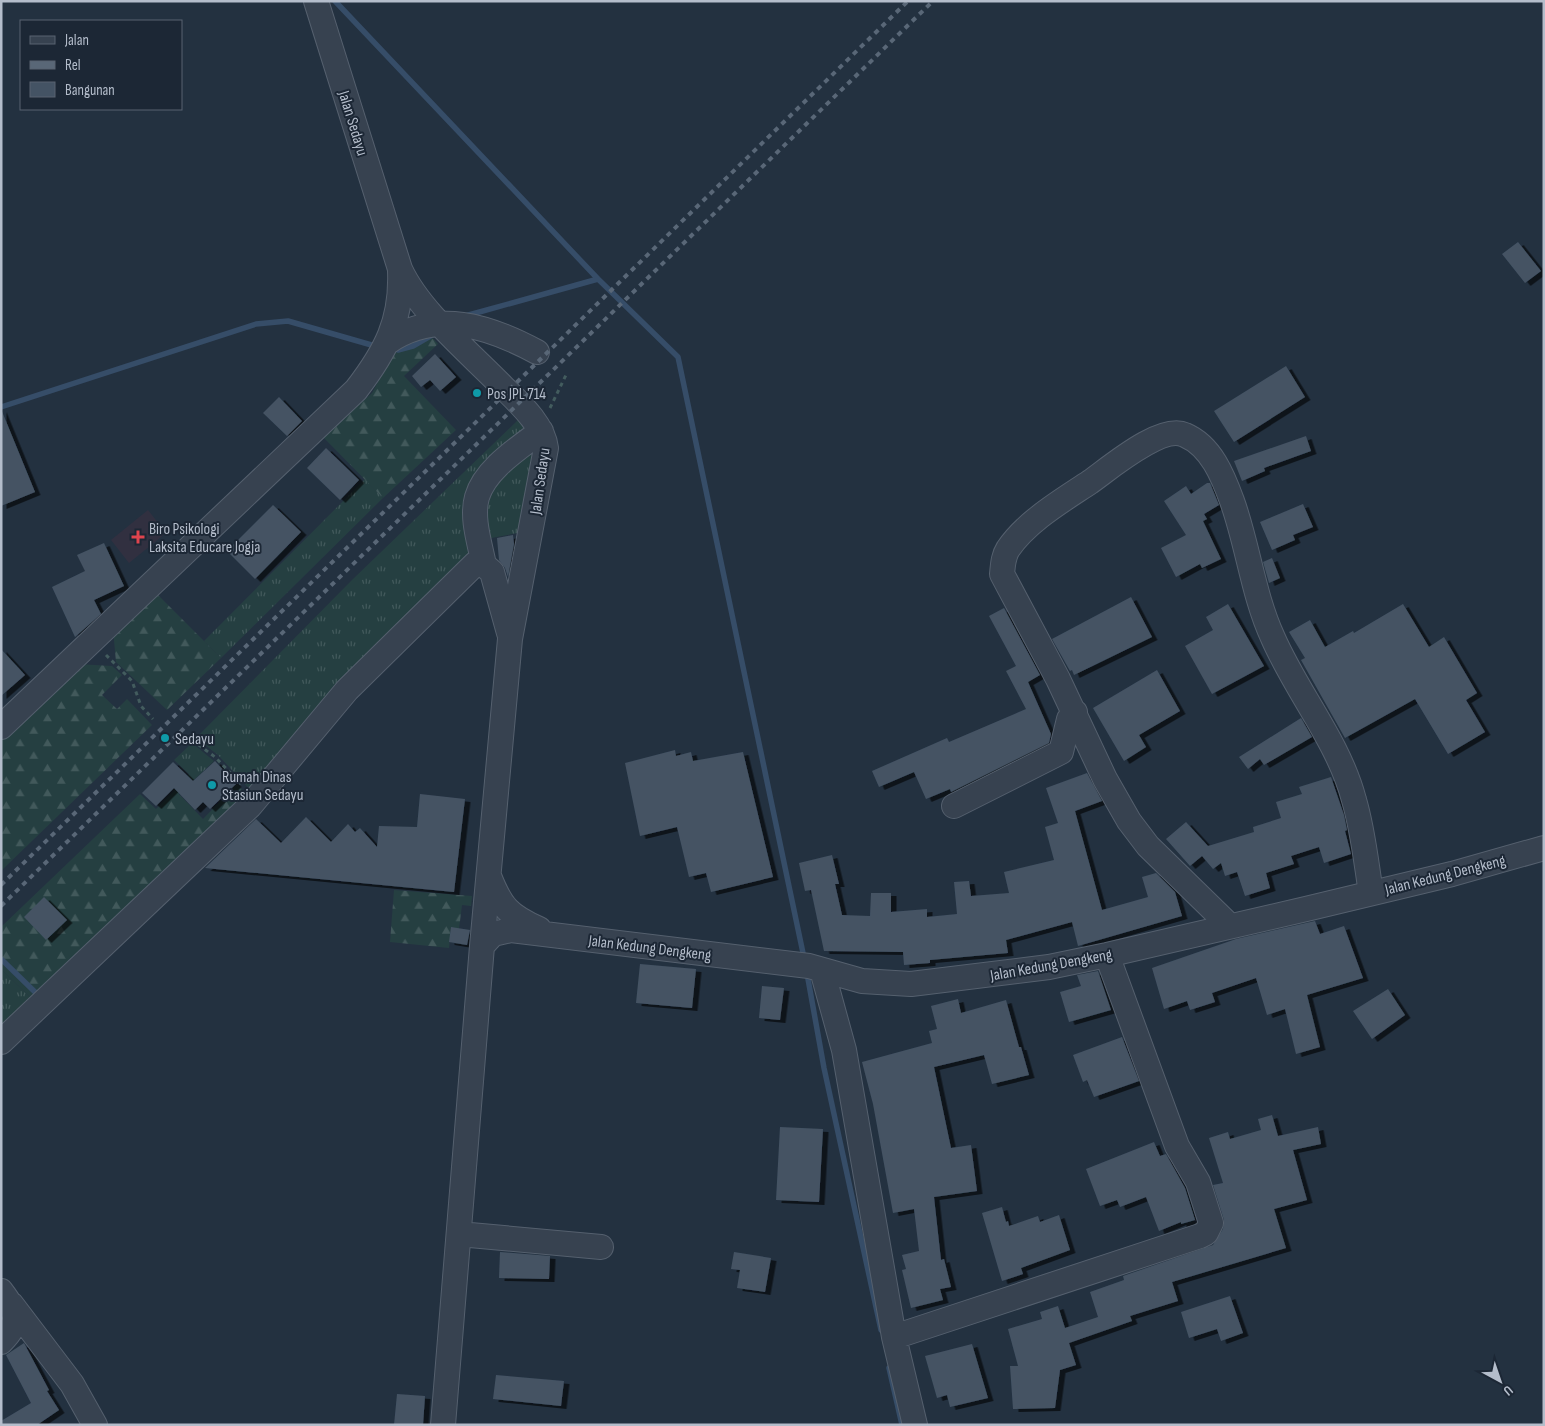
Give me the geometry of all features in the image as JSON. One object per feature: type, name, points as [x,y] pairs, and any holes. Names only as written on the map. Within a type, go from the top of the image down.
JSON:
[{"type":"street","name":"Jalan Sedayu","points":[[316,1],[400,269],[411,290],[440,323],[514,398],[541,432],[546,448],[545,464],[510,639],[482,946],[443,1425]]},
{"type":"street","points":[[1,727],[356,390],[388,342],[399,310],[401,295],[400,269]]},
{"type":"street","points":[[388,342],[413,328],[440,323],[466,326],[497,334],[537,352]]},
{"type":"street","points":[[484,565],[477,532],[475,511],[477,496],[488,478],[500,465],[541,432]]},
{"type":"street","points":[[1230,926],[1148,846],[1139,834],[1105,779],[1074,712],[1002,574],[1003,561],[1008,549],[1026,529],[1071,494],[1158,436],[1183,434],[1200,443],[1222,475],[1233,505],[1270,630],[1287,669],[1335,752],[1354,799],[1371,893]]},
{"type":"street","points":[[1,1042],[185,869],[255,799],[347,690],[475,564],[484,565],[492,572],[510,639]]},
{"type":"street","points":[[954,806],[1061,752],[1069,719],[1074,712]]},
{"type":"street","name":"Jalan Kedung Dengkeng","points":[[550,934],[810,966],[862,981],[911,984],[1049,967],[1107,955],[1371,893],[1544,848]]},
{"type":"street","points":[[489,875],[501,903],[507,911],[517,919],[550,934]]},
{"type":"street","points":[[482,946],[486,939],[501,931],[550,934]]},
{"type":"street","points":[[894,1337],[1200,1236],[1210,1228],[1211,1223],[1198,1182],[1177,1146],[1107,955]]},
{"type":"street","points":[[822,970],[844,1050],[894,1337],[915,1425]]},
{"type":"street","points":[[459,1234],[601,1247]]},
{"type":"street","points":[[1,1342],[12,1332],[16,1320],[7,1298]]},
{"type":"street","points":[[7,1298],[72,1384],[95,1425]]},
{"type":"path","points":[[91,640],[132,681],[141,706],[153,719]]},
{"type":"path","points":[[192,740],[215,757],[255,799]]},
{"type":"shaded area","name":"Biro Psikologi Laksita Educare Jogja","points":[[148,510],[166,533],[129,563],[111,540]]},
{"type":"green space","points":[[428,333],[438,344],[404,376],[456,430],[383,498],[323,437],[372,393],[398,345]]},
{"type":"green space","points":[[518,420],[527,430],[481,475],[470,561],[254,794],[218,755],[196,738],[352,580]]},
{"type":"green space","points":[[534,445],[537,452],[523,532],[486,539],[485,498],[495,481]]},
{"type":"green space","points":[[365,479],[383,498],[221,658],[204,641]]},
{"type":"green space","points":[[154,591],[221,658],[167,710],[116,662],[113,629]]},
{"type":"green space","points":[[77,664],[112,666],[122,675],[102,695],[117,709],[127,699],[152,725],[2,870],[1,737]]},
{"type":"green space","points":[[192,743],[214,761],[179,794],[174,789],[189,774],[174,760]]},
{"type":"green space","points":[[237,784],[250,798],[34,1001],[1,969],[1,927],[140,794],[156,809],[175,790],[203,819]]},
{"type":"green space","points":[[394,890],[472,896],[471,906],[462,905],[459,929],[451,928],[449,948],[390,942]]},
{"type":"green space","points":[[1,969],[34,1001],[1,1034]]},
{"type":"building","points":[[1518,242],[1541,271],[1525,283],[1502,254]]},
{"type":"building","points":[[435,354],[456,377],[440,391],[430,380],[421,387],[412,376]]},
{"type":"building","points":[[1286,366],[1305,397],[1234,442],[1214,411]]},
{"type":"building","points":[[279,397],[302,421],[287,436],[263,413]]},
{"type":"building","points":[[1,409],[35,492],[1,506]]},
{"type":"building","points":[[1306,436],[1311,451],[1264,468],[1265,471],[1242,481],[1234,461]]},
{"type":"building","points":[[326,448],[359,480],[340,500],[307,468]]},
{"type":"building","points":[[1207,483],[1210,483],[1219,505],[1204,514],[1207,519],[1203,521],[1221,559],[1202,568],[1200,564],[1176,577],[1161,548],[1186,535],[1164,501],[1186,486],[1191,494]]},
{"type":"building","points":[[1303,504],[1313,527],[1293,535],[1295,540],[1272,550],[1260,522]]},
{"type":"building","points":[[273,505],[301,532],[255,579],[227,551]]},
{"type":"building","points":[[513,535],[514,544],[508,577],[505,568],[499,560],[497,538]]},
{"type":"building","points":[[104,543],[124,586],[94,600],[101,614],[75,637],[52,587],[85,571],[77,555]]},
{"type":"building","points":[[1272,558],[1280,578],[1269,583],[1263,562]]},
{"type":"building","points":[[1131,597],[1152,637],[1074,675],[1052,639]]},
{"type":"building","points":[[1228,604],[1264,666],[1212,694],[1185,646],[1213,630],[1206,617]]},
{"type":"building","points":[[1403,604],[1429,647],[1444,637],[1477,693],[1466,700],[1485,732],[1448,754],[1415,699],[1345,738],[1301,660],[1305,658],[1289,632],[1310,620],[1325,647],[1353,631],[1354,633]]},
{"type":"building","points":[[1004,608],[1040,675],[1028,682],[1051,734],[1049,743],[951,792],[950,789],[926,799],[914,772],[879,787],[872,771],[947,738],[949,742],[1026,709],[1006,671],[1016,666],[989,616]]},
{"type":"building","points":[[1,649],[25,675],[1,696]]},
{"type":"building","points":[[1157,670],[1180,711],[1139,735],[1146,747],[1124,761],[1093,708]]},
{"type":"building","points":[[1301,718],[1312,737],[1264,765],[1260,759],[1248,769],[1239,757]]},
{"type":"building","points":[[675,750],[676,756],[691,752],[693,761],[743,752],[773,877],[711,892],[706,873],[689,877],[677,827],[640,836],[625,763]]},
{"type":"building","points":[[215,761],[236,784],[210,809],[203,802],[195,810],[174,788],[156,806],[142,793],[173,762],[193,781]]},
{"type":"building","points":[[1087,773],[1102,801],[1075,811],[1102,910],[1148,897],[1142,877],[1156,873],[1175,892],[1182,916],[1078,946],[1072,922],[1006,940],[1008,953],[930,960],[930,963],[904,965],[903,952],[824,951],[811,890],[805,891],[799,863],[832,855],[839,884],[835,884],[842,915],[870,916],[871,893],[891,893],[891,912],[927,909],[927,917],[957,914],[954,882],[969,881],[971,896],[1009,893],[1004,872],[1054,860],[1045,827],[1058,823],[1046,788]]},
{"type":"building","points":[[1331,777],[1344,815],[1347,830],[1345,831],[1351,854],[1324,863],[1319,847],[1291,856],[1294,864],[1266,873],[1270,888],[1245,896],[1237,872],[1225,876],[1221,863],[1213,869],[1202,856],[1190,866],[1166,839],[1186,822],[1208,846],[1254,832],[1253,827],[1281,818],[1276,802],[1302,794],[1299,787]]},
{"type":"building","points":[[420,794],[465,799],[454,892],[205,868],[256,819],[281,843],[306,817],[331,842],[348,824],[355,832],[360,828],[377,847],[379,826],[417,827]]},
{"type":"building","points":[[44,897],[67,920],[46,940],[24,917]]},
{"type":"building","points":[[1315,921],[1320,934],[1344,926],[1363,978],[1307,995],[1320,1047],[1296,1054],[1285,1009],[1267,1015],[1256,978],[1212,993],[1215,1002],[1190,1010],[1187,1001],[1164,1009],[1152,968],[1236,939]]},
{"type":"building","points":[[451,927],[470,930],[467,945],[449,942]]},
{"type":"building","points":[[640,964],[696,969],[692,1008],[636,1003]]},
{"type":"building","points":[[1098,971],[1111,1010],[1069,1022],[1060,992],[1081,986],[1077,975]]},
{"type":"building","points":[[762,986],[784,988],[780,1020],[759,1018]]},
{"type":"building","points":[[1388,989],[1405,1015],[1372,1039],[1353,1011]]},
{"type":"building","points":[[958,999],[961,1013],[1006,1000],[1029,1075],[992,1084],[984,1055],[934,1067],[951,1148],[971,1145],[977,1191],[934,1197],[941,1260],[944,1259],[951,1287],[940,1289],[943,1300],[911,1308],[902,1270],[906,1269],[902,1255],[919,1251],[914,1209],[893,1213],[873,1104],[862,1062],[932,1043],[929,1031],[937,1029],[931,1006]]},
{"type":"building","points":[[1122,1037],[1139,1081],[1094,1097],[1087,1080],[1083,1082],[1073,1055]]},
{"type":"building","points":[[1272,1115],[1278,1136],[1318,1127],[1321,1144],[1293,1150],[1307,1200],[1274,1209],[1286,1248],[1172,1282],[1178,1301],[1130,1316],[1132,1321],[1069,1343],[1076,1365],[1060,1370],[1055,1408],[1013,1409],[1010,1366],[1018,1366],[1008,1329],[1042,1319],[1040,1312],[1058,1306],[1065,1328],[1098,1317],[1090,1292],[1124,1280],[1123,1276],[1213,1245],[1223,1229],[1224,1220],[1213,1185],[1223,1183],[1209,1138],[1228,1132],[1230,1139],[1261,1130],[1258,1119]]},
{"type":"building","points":[[780,1127],[823,1129],[819,1202],[776,1200]]},
{"type":"building","points":[[1154,1142],[1160,1156],[1166,1154],[1185,1188],[1196,1223],[1195,1220],[1181,1224],[1181,1222],[1159,1231],[1146,1197],[1120,1207],[1117,1200],[1100,1206],[1086,1169]]},
{"type":"building","points":[[1002,1207],[1009,1226],[1038,1216],[1040,1222],[1059,1215],[1070,1250],[1021,1268],[1023,1274],[1002,1281],[982,1213]]},
{"type":"building","points":[[500,1252],[550,1256],[549,1279],[499,1278]]},
{"type":"building","points":[[734,1252],[771,1258],[765,1292],[737,1288],[740,1270],[731,1269]]},
{"type":"building","points":[[1230,1296],[1243,1333],[1221,1341],[1217,1329],[1189,1338],[1181,1312]]},
{"type":"building","points":[[24,1343],[49,1390],[47,1391],[59,1410],[37,1425],[1,1425],[1,1421],[31,1403],[6,1355]]},
{"type":"building","points":[[972,1344],[988,1398],[950,1407],[947,1395],[937,1398],[925,1356]]},
{"type":"building","points":[[496,1375],[564,1381],[561,1406],[493,1399]]},
{"type":"building","points":[[397,1394],[425,1396],[423,1425],[394,1425]]},
{"type":"waterway","points":[[335,1],[598,279],[678,357],[803,953]]},
{"type":"waterway","points":[[465,316],[598,279]]},
{"type":"waterway","points":[[1,407],[256,324],[288,321],[375,346]]},
{"type":"waterway","points":[[398,350],[413,346],[432,335]]},
{"type":"waterway","points":[[1,959],[36,993]]},
{"type":"waterway","points":[[808,979],[824,1068],[881,1330]]},
{"type":"waterway","points":[[889,1368],[902,1425]]},
{"type":"railway","points":[[1,885],[908,1]]},
{"type":"railway","points":[[1,906],[933,1]]},
{"type":"place","name":"Pos JPL 714","points":[[477,393]]},
{"type":"place","name":"Biro Psikologi Laksita Educare Jogja","points":[[138,537]]},
{"type":"place","name":"Sedayu","points":[[165,738]]},
{"type":"place","name":"Rumah Dinas Stasiun Sedayu","points":[[212,785]]}]
